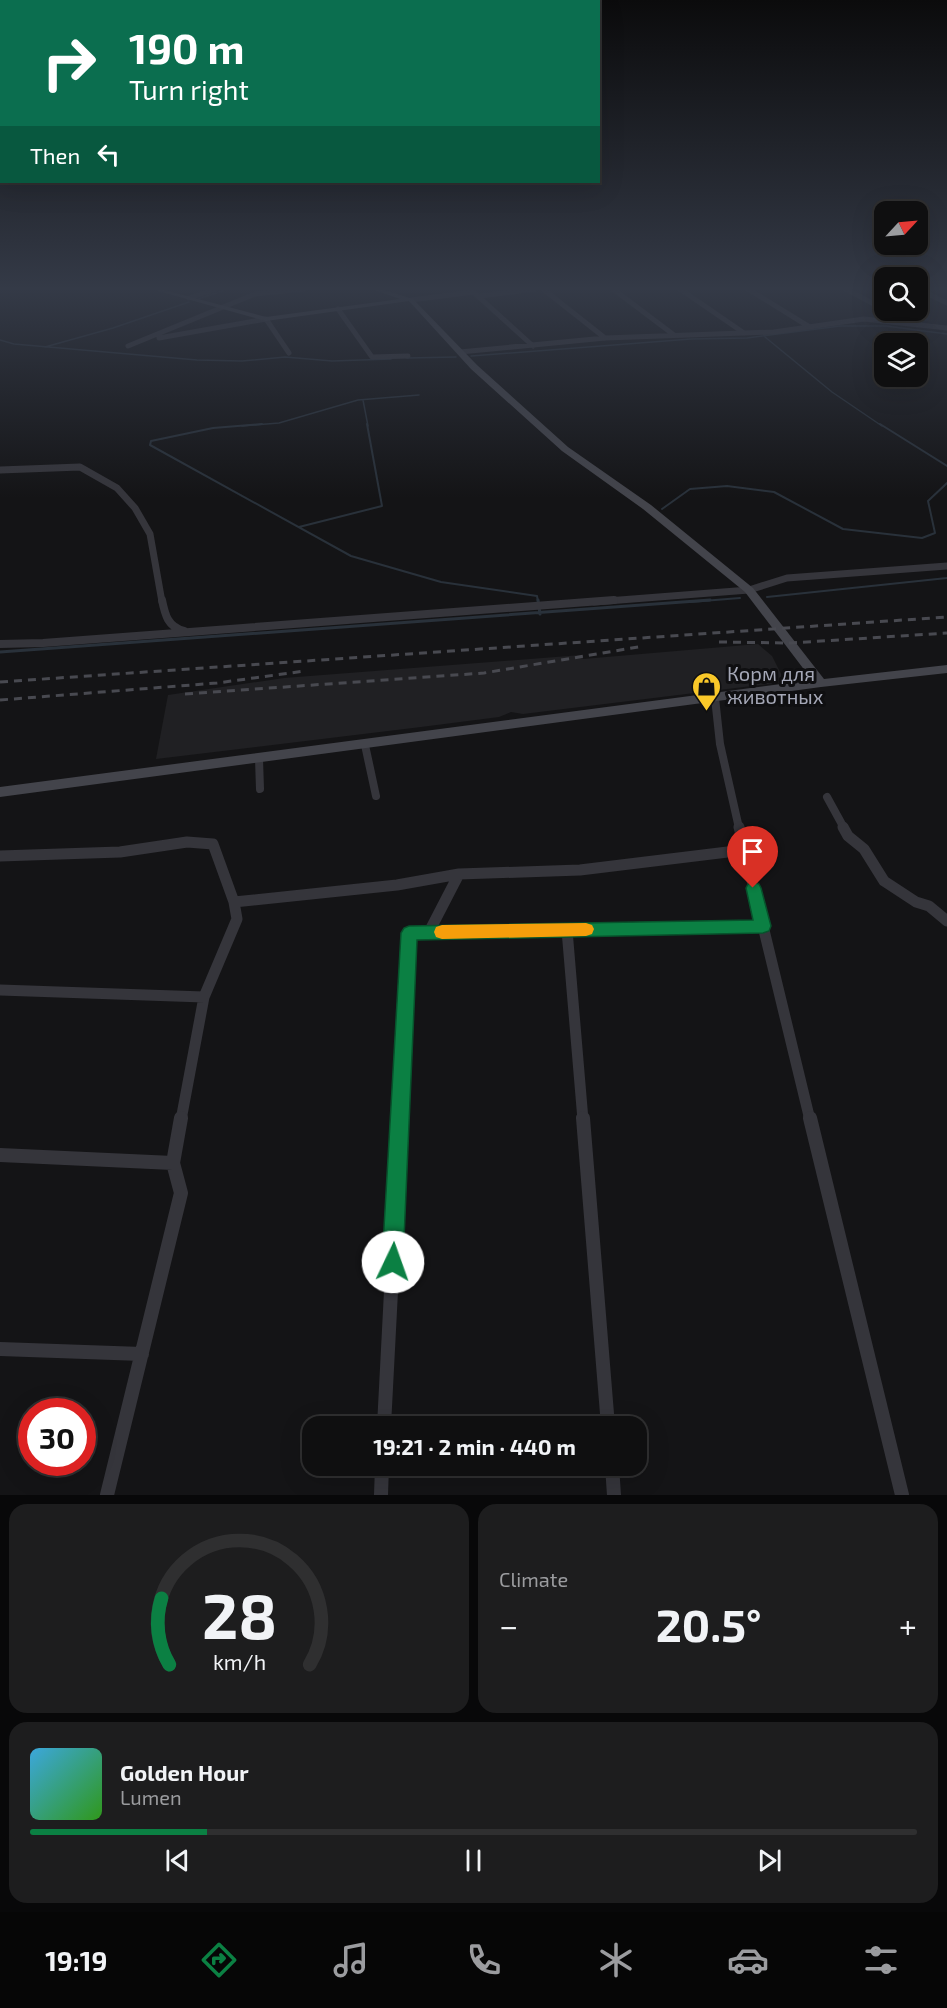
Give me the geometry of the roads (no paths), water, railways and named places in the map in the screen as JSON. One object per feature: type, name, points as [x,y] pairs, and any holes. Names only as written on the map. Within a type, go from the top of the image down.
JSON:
[{"type":"main road","points":[[467,359],[565,449],[646,507],[749,590],[821,683]]},
{"type":"main road","points":[[0,792],[821,683],[947,669]]},
{"type":"street","points":[[0,470],[80,467],[117,488],[135,508],[150,534],[166,633]]},
{"type":"street","points":[[0,644],[749,590],[787,578],[947,566]]},
{"type":"street","points":[[165,617],[177,629],[188,632]]},
{"type":"street","points":[[715,698],[720,744],[744,850],[903,1495]]},
{"type":"street","points":[[365,745],[376,796]]},
{"type":"street","points":[[259,759],[260,789]]},
{"type":"street","points":[[827,797],[848,836],[864,849],[884,881],[916,902],[929,906],[947,921]]},
{"type":"street","points":[[0,856],[120,852],[187,842],[213,844],[234,902],[237,919],[204,998],[173,1163],[181,1193],[107,1495]]},
{"type":"street","points":[[234,902],[397,885],[459,874],[580,870],[744,850]]},
{"type":"street","points":[[429,932],[459,874]]},
{"type":"street","points":[[385,1416],[409,933],[763,926]]},
{"type":"street","points":[[567,930],[607,1416]]},
{"type":"street","points":[[0,990],[204,998]]},
{"type":"street","points":[[0,1155],[173,1163]]},
{"type":"street","points":[[0,1349],[142,1354]]},
{"type":"street","points":[[381,1495],[382,1476]]},
{"type":"street","points":[[613,1476],[614,1495]]},
{"type":"waterway","points":[[183,359],[242,361],[266,359]]},
{"type":"waterway","points":[[306,359],[332,361],[391,359]]},
{"type":"waterway","points":[[792,359],[832,392],[882,426]]},
{"type":"waterway","points":[[242,426],[279,423],[358,400],[419,395]]},
{"type":"waterway","points":[[363,400],[368,426]]},
{"type":"waterway","points":[[262,424],[213,428],[151,441],[150,445],[351,556],[441,582],[537,596],[538,602]]},
{"type":"waterway","points":[[299,527],[382,506],[367,424]]},
{"type":"waterway","points":[[880,424],[947,466]]},
{"type":"waterway","points":[[662,509],[690,489],[727,486],[774,492],[843,529],[922,538],[935,533],[928,501],[947,483]]},
{"type":"waterway","points":[[767,597],[947,578]]},
{"type":"waterway","points":[[690,602],[740,598]]},
{"type":"waterway","points":[[538,600],[540,612]]},
{"type":"waterway","points":[[540,612],[710,600]]},
{"type":"waterway","points":[[0,652],[540,612]]},
{"type":"railway","points":[[0,682],[947,617]]},
{"type":"railway","points":[[719,642],[791,643],[947,633]]},
{"type":"railway","points":[[185,694],[484,673],[644,646]]},
{"type":"railway","points":[[0,700],[217,683],[305,671]]},
{"type":"place","name":"Корм для животных","points":[[706,712]]}]
